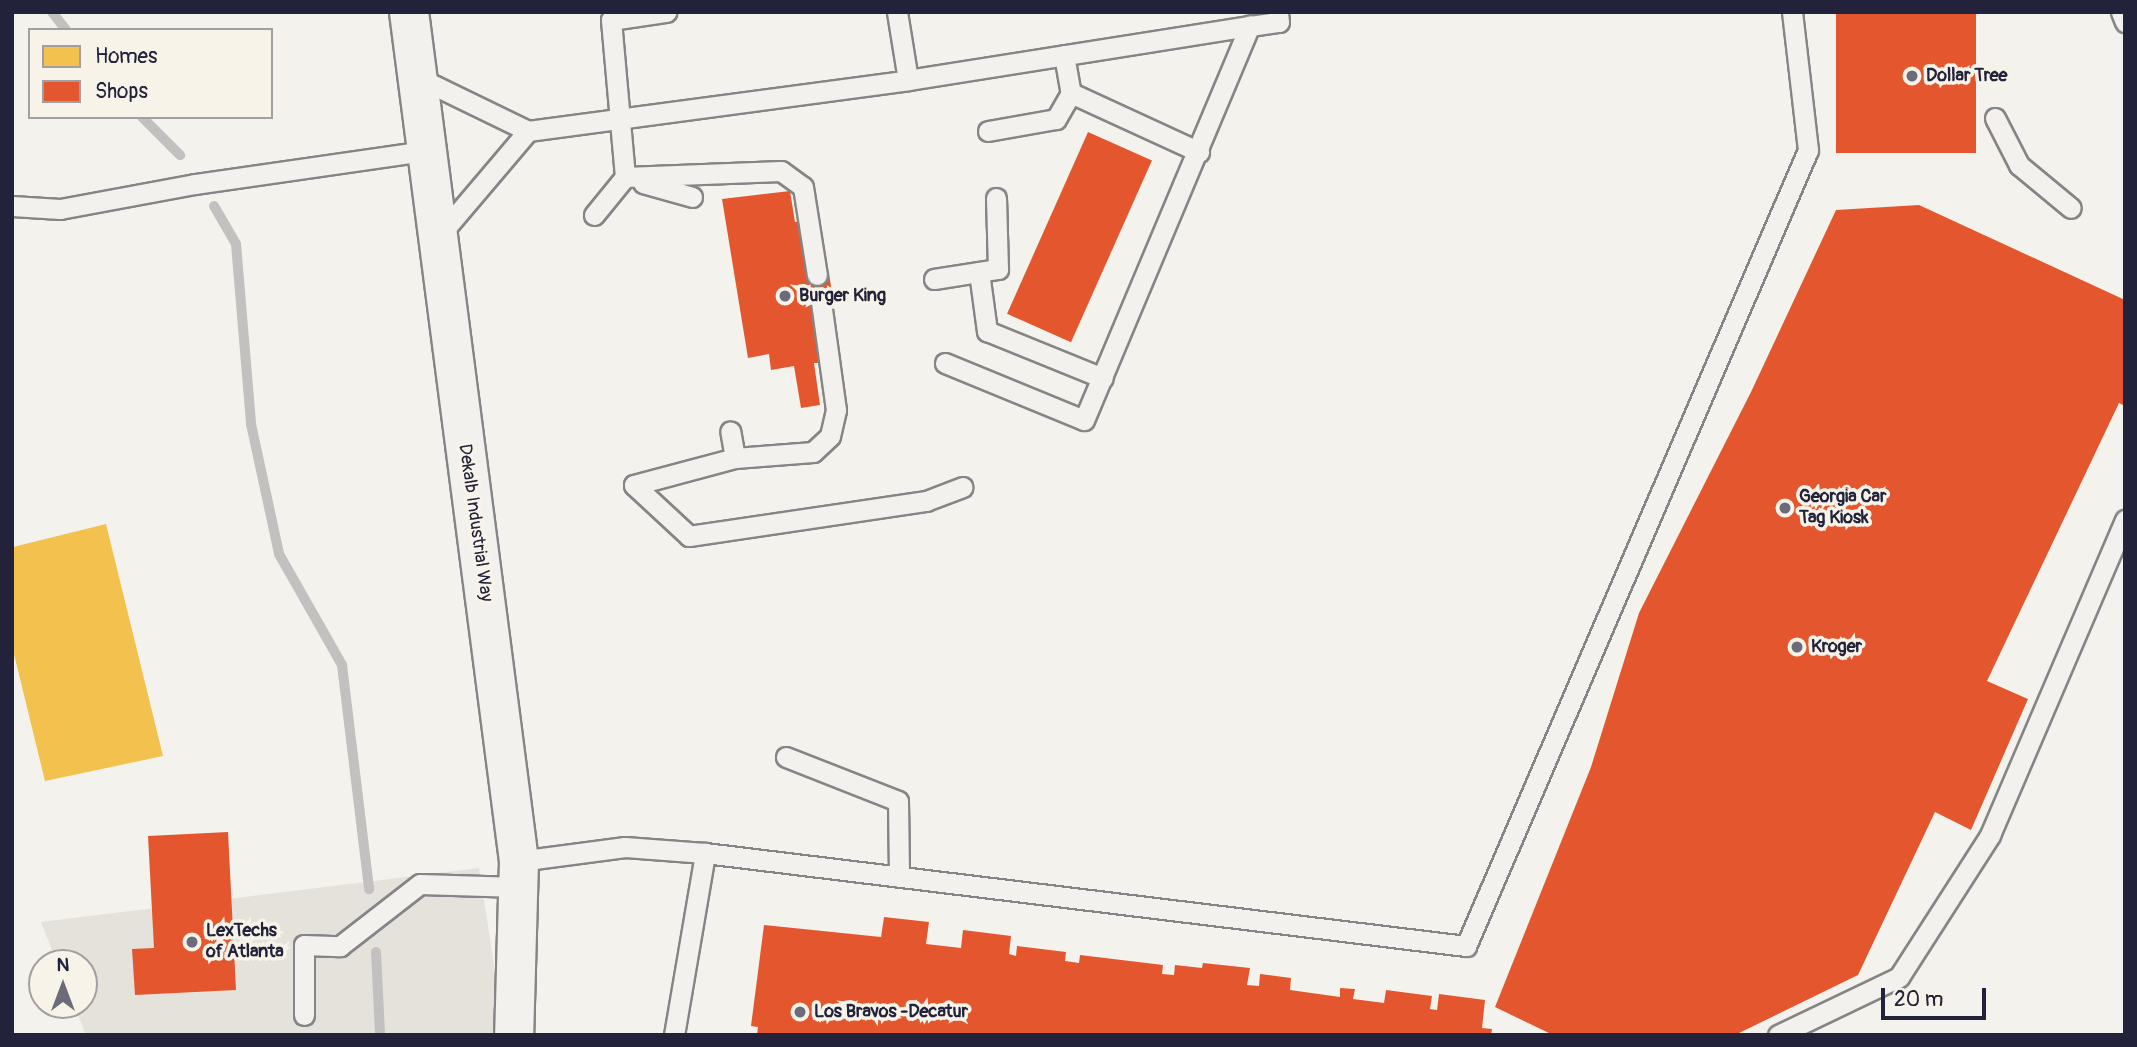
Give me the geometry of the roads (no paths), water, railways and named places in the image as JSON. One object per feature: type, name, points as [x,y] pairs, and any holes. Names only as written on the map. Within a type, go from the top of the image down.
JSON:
[{"type":"main road","name":"Dekalb Industrial Way","points":[[409,12],[519,874],[514,1035]]},
{"type":"lane","points":[[594,215],[625,177],[623,116],[611,20],[666,12]]},
{"type":"lane","points":[[897,12],[908,80]]},
{"type":"lane","points":[[417,77],[528,131],[623,116],[908,80],[1279,22],[1278,12]]},
{"type":"lane","points":[[304,1015],[304,944],[340,946],[420,884],[519,874],[625,848],[705,853],[1466,946],[1808,150],[1793,12]]},
{"type":"lane","points":[[2120,12],[2125,22]]},
{"type":"lane","points":[[946,363],[1084,420],[1250,26]]},
{"type":"lane","points":[[988,131],[1056,119],[1071,93],[1064,55]]},
{"type":"lane","points":[[1071,93],[1199,152]]},
{"type":"lane","points":[[1995,118],[2019,165],[2071,208]]},
{"type":"lane","points":[[437,238],[528,131]]},
{"type":"lane","points":[[12,206],[60,209],[195,184],[425,151]]},
{"type":"lane","points":[[625,177],[782,171],[803,187],[817,275]]},
{"type":"lane","points":[[625,177],[692,197]]},
{"type":"lane","points":[[934,279],[998,269],[996,198]]},
{"type":"lane","points":[[979,272],[987,331],[1103,378]]},
{"type":"lane","points":[[821,302],[836,410],[831,436],[813,452],[735,458],[634,485],[689,536],[926,501],[962,486]]},
{"type":"lane","points":[[730,431],[735,458]]},
{"type":"lane","points":[[1778,1035],[1899,977],[1990,835],[2125,520]]},
{"type":"lane","points":[[786,757],[898,801],[899,877]]},
{"type":"lane","points":[[674,1035],[705,853]]},
{"type":"waterway","points":[[52,12],[64,28]]},
{"type":"waterway","points":[[144,119],[180,155]]},
{"type":"waterway","points":[[214,206],[236,244],[251,424],[279,554],[342,665],[369,889]]},
{"type":"waterway","points":[[376,952],[380,1035]]},
{"type":"place","name":"Dollar Tree","points":[[1912,76]]},
{"type":"place","name":"Burger King","points":[[785,296]]},
{"type":"place","name":"Georgia Car Tag Kiosk","points":[[1785,508]]},
{"type":"place","name":"Kroger","points":[[1797,647]]},
{"type":"place","name":"LexTechs of Atlanta","points":[[192,942]]},
{"type":"place","name":"Los Bravos -Decatur","points":[[800,1012]]}]
